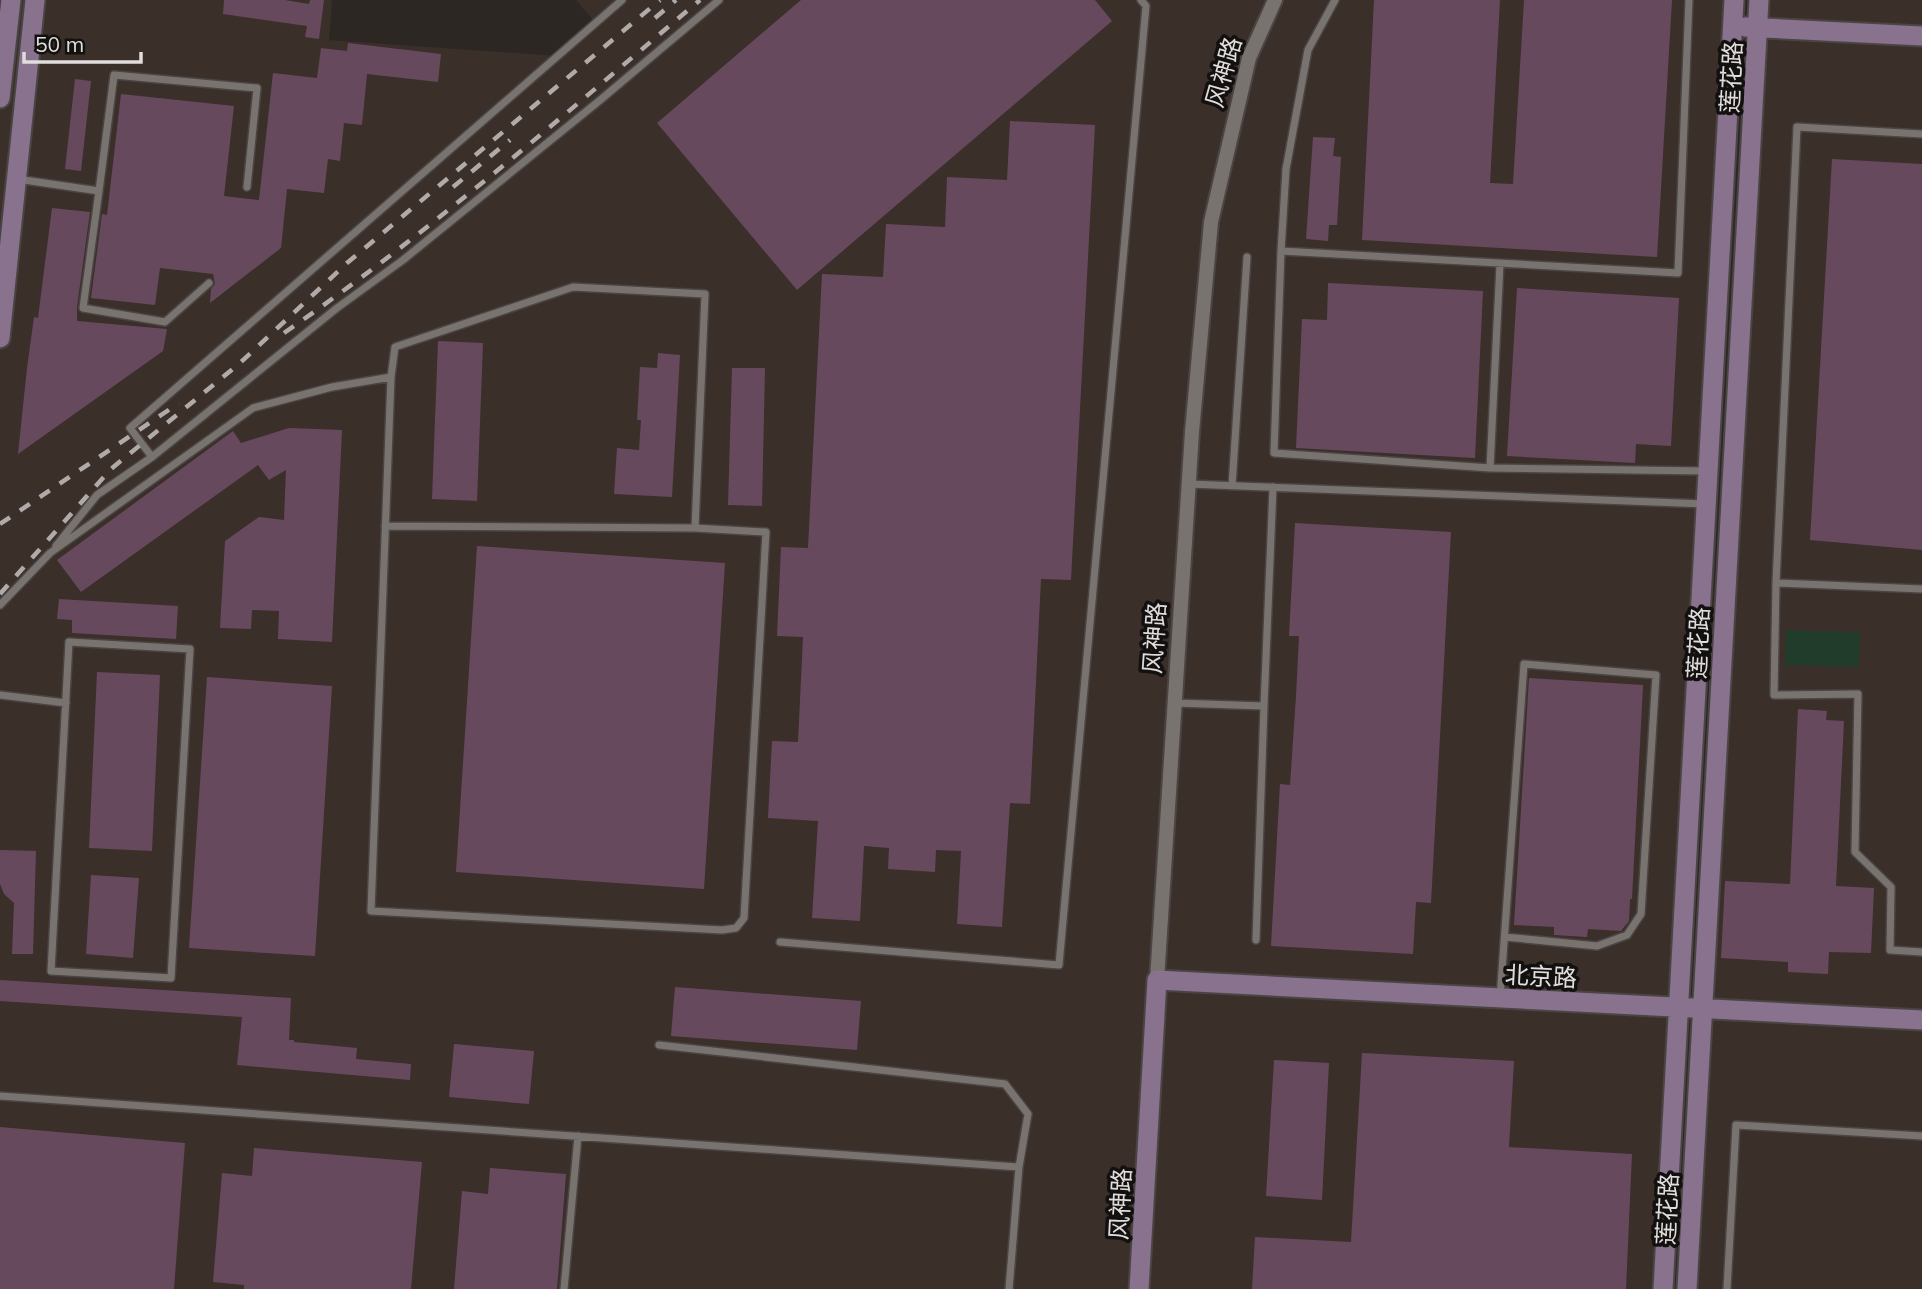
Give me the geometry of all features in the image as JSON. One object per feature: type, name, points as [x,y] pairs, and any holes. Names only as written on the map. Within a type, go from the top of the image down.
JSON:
[{"type":"street","name":"风神路","points":[[1139,1289],[1189,484],[1211,222],[1249,58],[1275,0]]},
{"type":"street","name":"莲花路","points":[[1663,1289],[1734,0]]},
{"type":"street","name":"莲花路","points":[[1687,1289],[1759,0]]},
{"type":"street","points":[[0,97],[7,7],[34,6],[0,338]]},
{"type":"street","points":[[1733,27],[1922,36]]},
{"type":"street","name":"北京路","points":[[1157,980],[1922,1020]]},
{"type":"lane","points":[[152,457],[131,428],[622,0]]},
{"type":"lane","points":[[0,605],[50,553],[97,495],[152,457],[337,308],[482,197],[719,0]]},
{"type":"lane","points":[[780,942],[1059,965],[1146,6],[1141,0]]},
{"type":"lane","points":[[1335,0],[1308,50],[1286,169],[1274,453],[1490,468],[1708,471]]},
{"type":"lane","points":[[1281,251],[1678,273],[1689,0]]},
{"type":"lane","points":[[209,283],[165,322],[83,308],[114,75],[257,88],[247,187]]},
{"type":"lane","points":[[1922,134],[1797,127],[1776,583],[1774,695],[1858,694],[1855,852],[1891,887],[1890,950],[1922,952]]},
{"type":"lane","points":[[16,179],[99,191]]},
{"type":"lane","points":[[1232,486],[1247,257]]},
{"type":"lane","points":[[1490,468],[1500,264]]},
{"type":"lane","points":[[386,526],[695,528],[766,532],[744,919],[736,928],[722,930],[371,911],[391,377],[395,347],[573,287],[705,294],[695,528]]},
{"type":"lane","points":[[50,553],[253,408],[332,387],[391,377]]},
{"type":"lane","points":[[1189,484],[1707,504]]},
{"type":"lane","points":[[1256,940],[1273,487]]},
{"type":"lane","points":[[1776,583],[1922,589]]},
{"type":"lane","points":[[69,642],[190,649],[171,978],[51,971],[66,702],[69,642]]},
{"type":"lane","points":[[1500,998],[1524,664],[1656,675],[1641,914],[1627,935],[1597,946],[1505,937]]},
{"type":"lane","points":[[0,695],[66,702]]},
{"type":"lane","points":[[1175,703],[1264,706]]},
{"type":"lane","points":[[659,1045],[1005,1084],[1028,1114],[1019,1167],[1009,1289]]},
{"type":"lane","points":[[0,1096],[1019,1167]]},
{"type":"lane","points":[[1727,1289],[1736,1125],[1922,1136]]},
{"type":"lane","points":[[565,1289],[578,1136]]},
{"type":"shaded area","points":[[0,0],[332,0],[329,40],[557,56],[596,23],[576,0],[1734,0],[1663,1289],[0,1289]]},
{"type":"shaded area","points":[[1759,0],[1922,0],[1922,1289],[1687,1289]]},
{"type":"green space","points":[[1786,630],[1860,632],[1859,667],[1785,665]]},
{"type":"building","points":[[224,0],[285,0],[309,4],[310,0],[324,0],[319,39],[305,37],[307,26],[223,14]]},
{"type":"building","points":[[801,0],[1095,0],[1112,21],[797,290],[657,123]]},
{"type":"building","points":[[1374,0],[1500,0],[1490,183],[1513,184],[1524,0],[1672,0],[1657,257],[1362,240]]},
{"type":"building","points":[[348,43],[441,54],[438,82],[367,74],[362,125],[344,123],[340,161],[328,159],[324,193],[287,189],[281,248],[210,303],[211,289],[215,284],[213,274],[160,268],[155,305],[91,298],[102,214],[107,215],[121,94],[234,106],[224,196],[259,200],[273,73],[317,78],[321,48],[347,51]]},
{"type":"building","points":[[75,79],[91,81],[81,171],[65,169]]},
{"type":"building","points":[[1010,121],[1095,125],[1071,580],[1041,579],[1030,804],[1010,803],[1002,927],[957,924],[961,851],[936,850],[935,872],[888,869],[889,848],[864,846],[860,921],[812,918],[818,821],[768,818],[772,741],[798,742],[803,637],[777,636],[781,547],[808,548],[822,274],[883,277],[886,224],[945,227],[947,177],[1007,180]]},
{"type":"building","points":[[1313,137],[1335,138],[1333,156],[1341,157],[1337,225],[1329,225],[1328,241],[1306,239]]},
{"type":"building","points":[[1832,159],[1922,164],[1922,550],[1810,540]]},
{"type":"building","points":[[52,208],[90,212],[77,321],[167,329],[163,351],[18,454],[34,317],[38,318]]},
{"type":"building","points":[[1328,283],[1483,291],[1475,458],[1296,448],[1302,319],[1327,320]]},
{"type":"building","points":[[1517,288],[1679,298],[1671,446],[1636,444],[1635,463],[1507,456]]},
{"type":"building","points":[[438,341],[483,343],[477,501],[432,499]]},
{"type":"building","points":[[658,353],[680,355],[672,497],[614,494],[617,448],[639,450],[641,420],[637,420],[640,367],[657,368]]},
{"type":"building","points":[[732,368],[765,368],[762,506],[728,505]]},
{"type":"building","points":[[289,428],[342,430],[332,642],[278,639],[279,611],[252,610],[251,629],[220,628],[225,541],[259,517],[284,520],[286,470],[269,480],[258,465],[81,592],[57,560],[233,431],[241,443]]},
{"type":"building","points":[[1295,523],[1451,532],[1431,903],[1416,902],[1413,954],[1271,946],[1280,784],[1290,785],[1296,696],[1299,636],[1289,636]]},
{"type":"building","points":[[477,546],[725,563],[704,889],[456,872]]},
{"type":"building","points":[[59,599],[178,606],[176,639],[72,633],[72,620],[57,619]]},
{"type":"building","points":[[97,672],[160,675],[152,851],[89,848]]},
{"type":"building","points":[[207,677],[332,686],[315,956],[189,948]]},
{"type":"building","points":[[1529,678],[1643,685],[1632,899],[1629,921],[1621,931],[1588,929],[1587,937],[1554,935],[1554,927],[1514,925]]},
{"type":"building","points":[[1798,709],[1827,711],[1826,720],[1844,721],[1836,886],[1874,888],[1871,953],[1829,952],[1828,974],[1788,972],[1788,962],[1721,958],[1725,881],[1790,884]]},
{"type":"building","points":[[0,850],[36,851],[33,954],[12,954],[14,903],[4,894],[0,884]]},
{"type":"building","points":[[91,875],[139,878],[133,958],[86,954]]},
{"type":"building","points":[[0,980],[291,998],[289,1040],[357,1048],[356,1059],[411,1064],[410,1080],[237,1065],[242,1017],[0,1001]]},
{"type":"building","points":[[675,987],[861,1001],[857,1050],[671,1036]]},
{"type":"building","points":[[454,1044],[534,1051],[529,1104],[449,1097]]},
{"type":"building","points":[[1362,1053],[1514,1061],[1509,1147],[1632,1154],[1626,1289],[1252,1289],[1255,1237],[1351,1242]]},
{"type":"building","points":[[1274,1060],[1329,1063],[1322,1200],[1266,1196]]},
{"type":"building","points":[[0,1127],[185,1143],[174,1289],[0,1289]]},
{"type":"building","points":[[254,1148],[422,1162],[411,1289],[244,1289],[244,1285],[213,1282],[222,1173],[252,1176]]},
{"type":"building","points":[[490,1168],[566,1174],[557,1289],[454,1289],[462,1191],[488,1194]]},
{"type":"railway","points":[[0,594],[111,469],[240,363],[347,263],[660,0]]},
{"type":"railway","points":[[655,18],[676,0]]},
{"type":"railway","points":[[284,333],[444,214],[700,0]]},
{"type":"railway","points":[[453,187],[510,140]]},
{"type":"railway","points":[[0,524],[179,403]]}]
